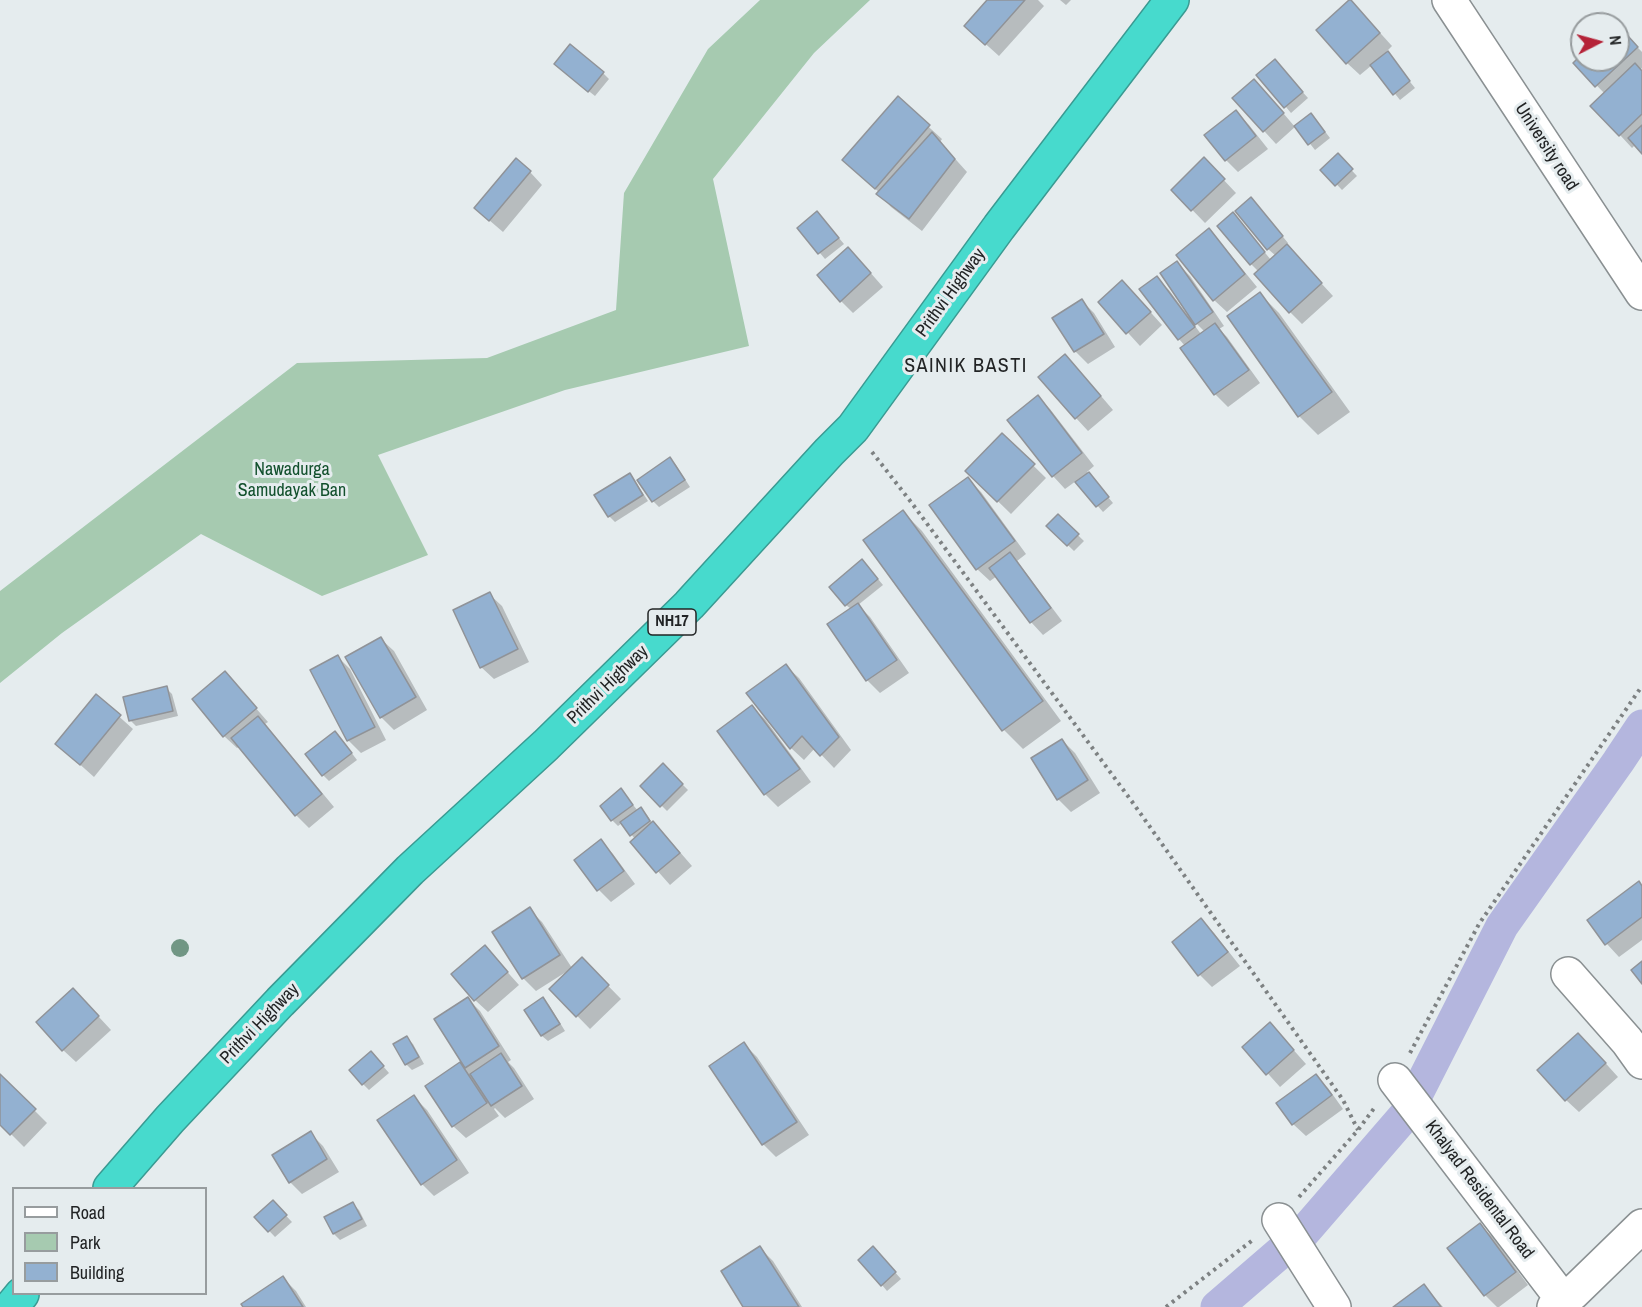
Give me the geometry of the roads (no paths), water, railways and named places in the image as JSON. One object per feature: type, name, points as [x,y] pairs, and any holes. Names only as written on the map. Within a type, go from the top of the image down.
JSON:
[{"type":"highway","name":"Prithvi Highway","points":[[111,1187],[170,1119],[280,1002],[410,870],[546,745],[689,605],[853,428],[999,227],[1172,0]]},
{"type":"highway","points":[[11,1307],[20,1295]]},
{"type":"street","name":"University road","points":[[1449,0],[1642,293]]},
{"type":"street","points":[[1568,974],[1627,1041],[1642,1062]]},
{"type":"street","name":"Khalyad Residental Road","points":[[1395,1080],[1568,1302],[1642,1226]]},
{"type":"street","points":[[1280,1220],[1334,1307]]},
{"type":"waterway","points":[[1217,1307],[1304,1232],[1407,1113],[1502,926],[1642,726]]},
{"type":"district","name":"SAINIK BASTI","points":[[966,367]]},
{"type":"park label","name":"Nawadurga Samudayak Ban","points":[[292,480]]}]
